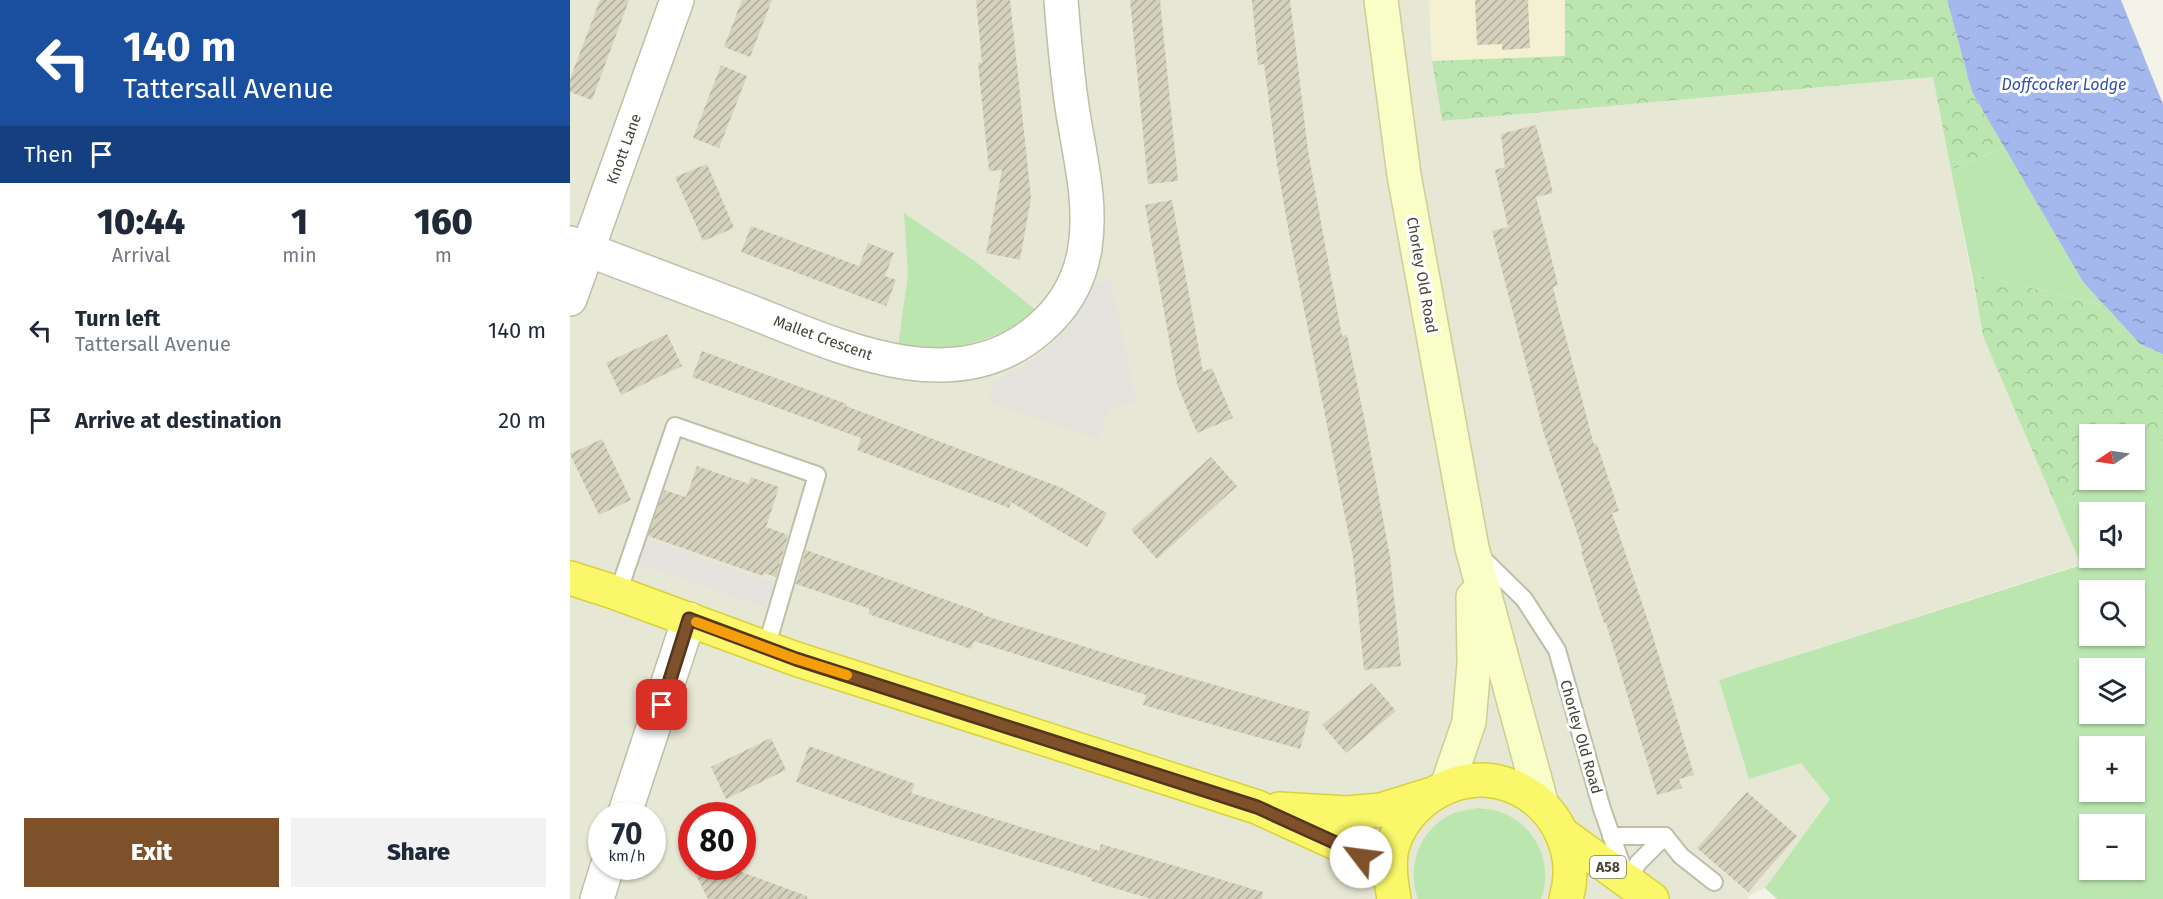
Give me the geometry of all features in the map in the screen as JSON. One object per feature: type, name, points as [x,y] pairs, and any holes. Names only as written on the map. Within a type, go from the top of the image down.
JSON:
[{"type":"highway","name":"A58","points":[[570,578],[618,593],[766,648],[1257,807],[1347,848],[1392,887]]},
{"type":"highway","name":"Chorley Old Road","points":[[1392,887],[1392,852],[1399,830],[1413,810],[1440,790],[1472,780],[1497,782],[1521,790],[1542,804],[1554,819],[1564,835],[1570,859],[1570,884],[1566,899]]},
{"type":"highway","name":"A58","points":[[1257,807],[1347,813],[1381,810],[1440,790]]},
{"type":"highway","name":"A58","points":[[1564,835],[1640,890]]},
{"type":"main road","name":"Chorley Old Road","points":[[1382,0],[1404,175],[1472,548],[1542,804]]},
{"type":"main road","name":"Chorley Old Road","points":[[1440,790],[1468,722],[1470,711],[1474,664],[1472,548]]},
{"type":"street","name":"Knott Lane","points":[[570,298],[579,246],[676,0]]},
{"type":"street","name":"Mallet Crescent","points":[[579,246],[870,357],[949,366],[978,362],[1004,354],[1027,340],[1045,325],[1062,305],[1076,283],[1085,248],[1087,210],[1085,179],[1067,71],[1061,0]]},
{"type":"street","points":[[629,802],[689,619]]},
{"type":"street","points":[[597,899],[603,880]]},
{"type":"lane","points":[[618,593],[675,426],[817,475],[766,648]]},
{"type":"lane","name":"Chorley Old Road","points":[[1472,548],[1524,599],[1557,650],[1602,810],[1611,836],[1640,890]]},
{"type":"lane","points":[[1611,836],[1665,836]]},
{"type":"lane","points":[[1640,890],[1638,862],[1665,836]]},
{"type":"lane","points":[[1665,836],[1681,856],[1714,882]]},
{"type":"shaded area","points":[[570,0],[1429,0],[1432,61],[1442,121],[1933,77],[1983,336],[2079,559],[2079,565],[1719,680],[1801,763],[1830,799],[1765,888],[1750,895],[1748,899],[570,899]]},
{"type":"shaded area","points":[[1429,0],[1565,0],[1565,56],[1432,61]]},
{"type":"shaded area","points":[[1111,280],[1136,402],[1110,407],[1099,439],[987,402],[994,382],[1031,361],[1054,343],[1070,326],[1088,285]]},
{"type":"shaded area","points":[[644,538],[774,583],[766,608],[635,563]]},
{"type":"green space","points":[[1565,0],[1947,0],[1972,92],[2004,147],[1951,170],[1933,77],[1442,121],[1432,61],[1565,56]]},
{"type":"green space","points":[[2004,147],[2083,282],[2104,305],[1972,274],[1951,170]]},
{"type":"green space","points":[[904,213],[973,260],[1037,311],[1009,329],[966,345],[941,348],[898,346],[908,274]]},
{"type":"green space","points":[[1972,274],[2104,305],[2140,344],[2163,354],[2163,442],[2145,453],[2145,424],[2079,424],[2079,490],[2083,490],[2056,506],[1983,336]]},
{"type":"green space","points":[[2163,442],[2163,899],[1777,899],[1765,888],[1830,799],[1801,763],[1749,779],[1719,680],[2079,566],[2079,568],[2145,568],[2145,502],[2079,502],[2079,560],[2056,506],[2083,490],[2145,490],[2145,453]]},
{"type":"green space","points":[[1477,808],[1497,811],[1513,818],[1532,836],[1539,847],[1545,872],[1541,899],[1418,899],[1415,886],[1415,861],[1425,838],[1432,828],[1454,813]]},
{"type":"water","name":"Doffcocker Lodge","points":[[1947,0],[2121,0],[2163,104],[2163,354],[2140,344],[2083,282],[1972,92]]},
{"type":"building","points":[[600,0],[629,0],[592,100],[570,92],[570,79]]},
{"type":"building","points":[[742,0],[772,0],[750,57],[724,47]]},
{"type":"building","points":[[976,0],[1010,0],[1031,198],[1020,260],[986,253],[1002,170],[989,171],[978,63],[982,63]]},
{"type":"building","points":[[1130,0],[1160,0],[1178,181],[1148,184]]},
{"type":"building","points":[[1252,0],[1290,0],[1308,151],[1342,336],[1347,335],[1390,557],[1401,666],[1364,670],[1353,557],[1289,233],[1264,64],[1258,65]]},
{"type":"building","points":[[1475,0],[1528,0],[1530,48],[1502,50],[1502,44],[1477,45]]},
{"type":"building","points":[[721,65],[747,76],[719,148],[693,138]]},
{"type":"building","points":[[1536,125],[1553,193],[1536,197],[1558,285],[1553,287],[1557,304],[1594,445],[1597,444],[1619,511],[1612,513],[1652,633],[1694,775],[1679,779],[1682,788],[1657,795],[1606,623],[1604,623],[1544,434],[1492,231],[1508,227],[1495,170],[1505,167],[1501,134]]},
{"type":"building","points":[[707,164],[734,228],[703,241],[675,177]]},
{"type":"building","points":[[1172,200],[1203,372],[1212,368],[1233,418],[1197,433],[1177,384],[1145,205]]},
{"type":"building","points":[[751,226],[859,266],[868,243],[894,253],[885,276],[896,280],[886,306],[741,252]]},
{"type":"building","points":[[667,334],[682,366],[621,395],[606,363]]},
{"type":"building","points":[[702,351],[847,404],[846,406],[1062,488],[1107,513],[1087,547],[1011,502],[1009,508],[857,450],[861,438],[692,377]]},
{"type":"building","points":[[602,439],[631,500],[599,515],[570,454]]},
{"type":"building","points":[[1211,457],[1237,486],[1157,559],[1131,530]]},
{"type":"building","points":[[697,466],[749,484],[751,477],[779,487],[766,527],[788,535],[776,577],[764,573],[763,576],[648,536],[664,490],[686,497]]},
{"type":"building","points":[[806,550],[983,613],[983,615],[1134,662],[1310,712],[1300,749],[1143,705],[1146,695],[974,641],[971,649],[868,614],[870,609],[796,584]]},
{"type":"building","points":[[1372,683],[1396,711],[1346,753],[1322,725]]},
{"type":"building","points":[[771,738],[786,770],[726,799],[711,767]]},
{"type":"building","points":[[809,746],[915,784],[911,793],[1099,851],[1101,844],[1263,892],[1262,899],[1151,899],[1091,881],[1092,878],[893,817],[796,782]]},
{"type":"building","points":[[1747,792],[1797,836],[1748,892],[1697,848]]},
{"type":"building","points":[[756,877],[807,896],[807,899],[708,899],[698,880],[756,880]]},
{"type":"slow traffic","points":[[696,622],[847,675]]},
{"type":"route","points":[[662,705],[689,619],[796,659],[1257,807],[1347,848],[1361,857]]}]
